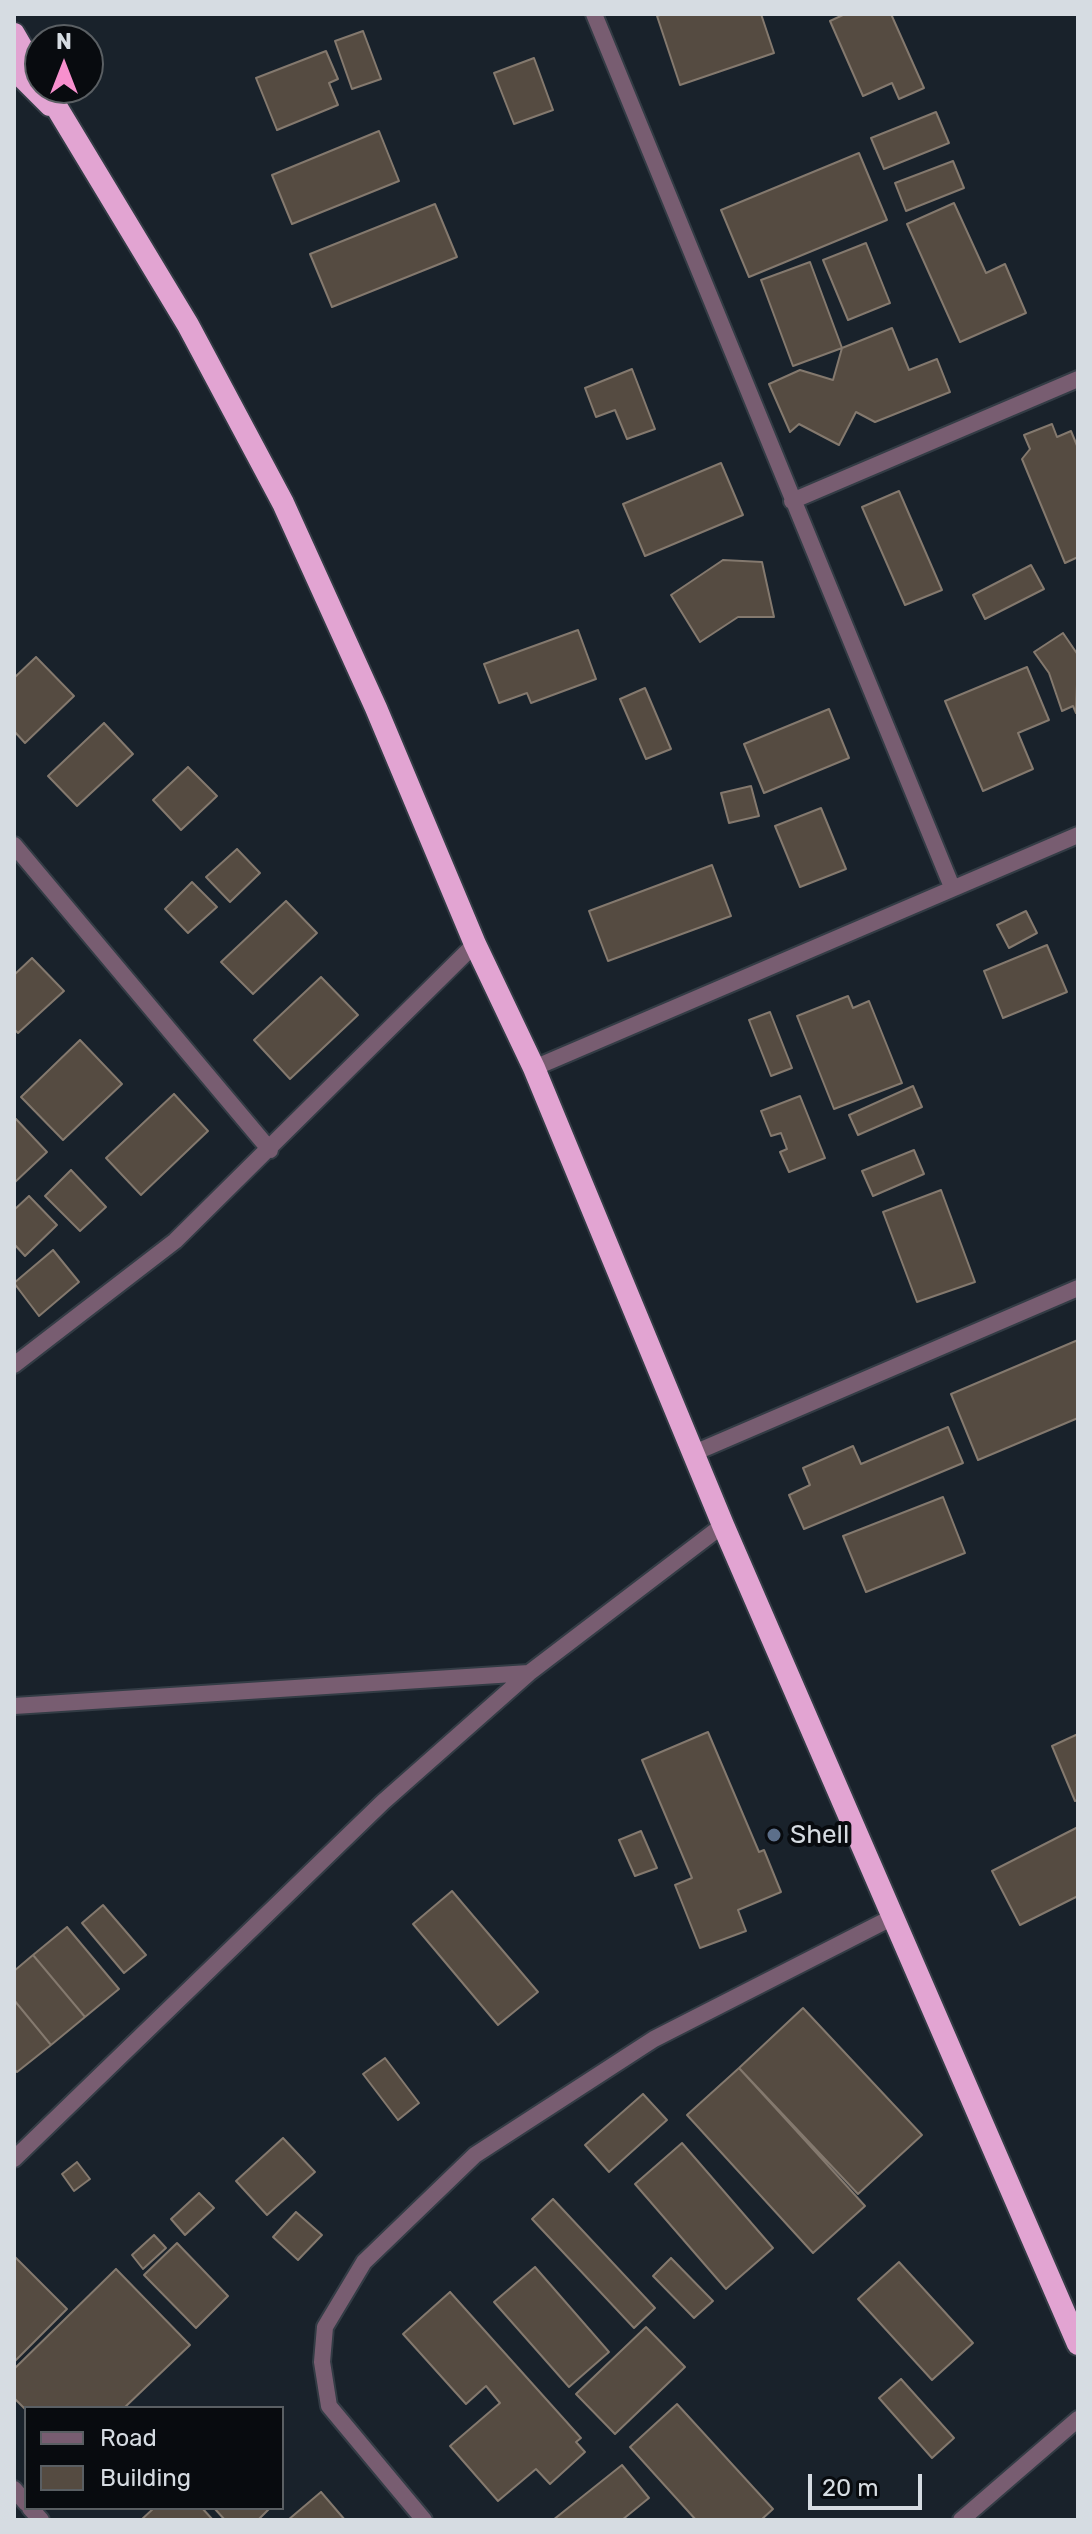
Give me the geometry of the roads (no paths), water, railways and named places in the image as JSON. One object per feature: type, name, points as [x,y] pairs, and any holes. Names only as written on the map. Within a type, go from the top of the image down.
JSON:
[{"type":"highway","points":[[14,69],[60,114]]},
{"type":"highway","points":[[54,104],[188,325],[283,503],[376,708],[475,944],[534,1068],[723,1525],[1078,2344]]},
{"type":"street","points":[[594,14],[952,887]]},
{"type":"street","points":[[792,501],[1078,379]]},
{"type":"street","points":[[534,1068],[1078,835]]},
{"type":"street","points":[[14,845],[270,1150]]},
{"type":"street","points":[[14,1365],[175,1241],[475,944]]},
{"type":"street","points":[[694,1453],[1078,1288]]},
{"type":"street","points":[[14,2159],[383,1802],[529,1673],[723,1525]]},
{"type":"street","points":[[14,1706],[529,1673]]},
{"type":"street","points":[[424,2520],[329,2406],[322,2362],[325,2327],[364,2262],[475,2155],[654,2039],[891,1918]]},
{"type":"street","points":[[961,2520],[1078,2419]]},
{"type":"place","name":"Shell","points":[[774,1835]]}]
